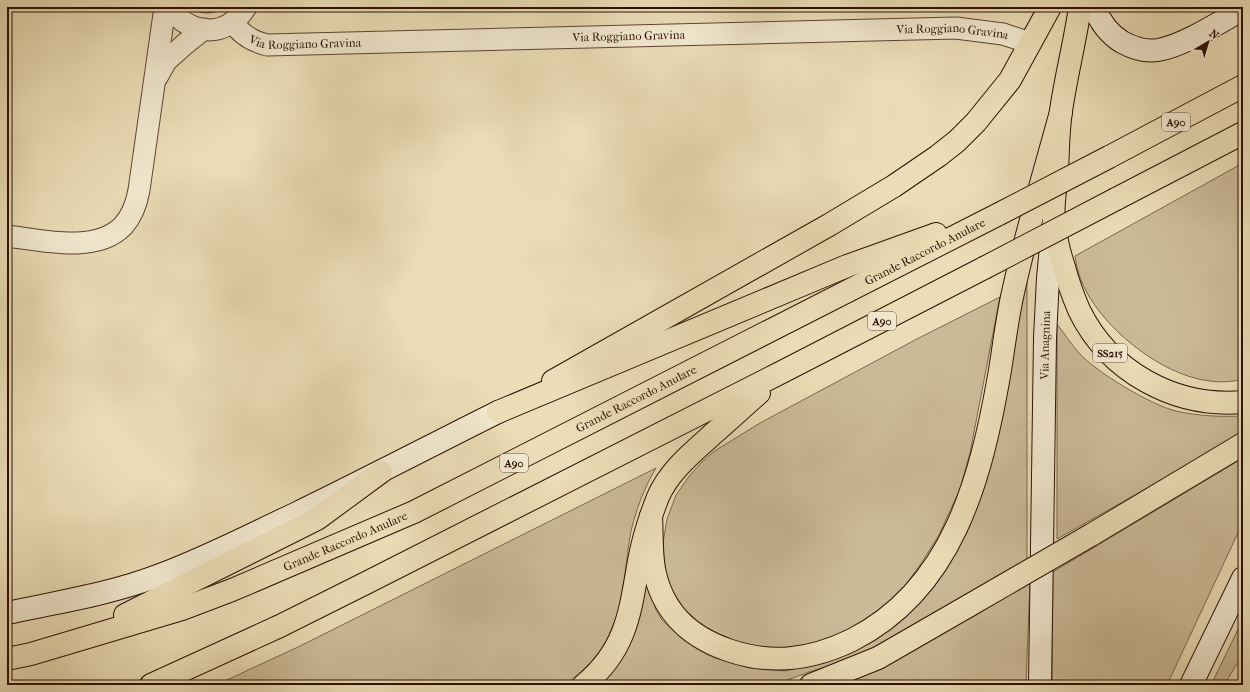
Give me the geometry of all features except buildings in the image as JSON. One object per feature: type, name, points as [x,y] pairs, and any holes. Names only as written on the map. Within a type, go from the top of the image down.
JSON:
[{"type":"main road","points":[[7,613],[100,593],[159,576],[217,551],[381,472],[498,412],[829,225],[925,165],[957,141],[994,102],[1010,80],[1050,7]]},
{"type":"main road","name":"Via Anagnina","points":[[1040,685],[1045,338],[1049,263],[1061,112],[1080,7]]},
{"type":"main road","points":[[1094,7],[1098,18],[1118,39],[1134,48],[1152,51],[1174,46],[1243,9]]},
{"type":"main road","name":"Grande Raccordo Anulare","points":[[7,659],[31,654],[196,604],[414,512],[999,214],[1243,86]]},
{"type":"main road","points":[[651,516],[652,556],[654,570],[665,602],[673,614],[697,635],[738,654],[752,657],[780,659],[804,658],[824,652],[840,646],[865,633],[881,623],[906,602],[939,562],[960,519],[974,481],[990,423],[1013,290],[1061,112]]},
{"type":"main road","name":"A90","points":[[151,685],[280,626],[366,583],[780,373],[1243,132]]},
{"type":"main road","points":[[498,412],[847,266],[915,240],[999,214]]},
{"type":"main road","name":"SS215","points":[[1053,219],[1059,250],[1074,298],[1086,322],[1102,344],[1122,365],[1144,380],[1172,393],[1205,402],[1243,402]]},
{"type":"main road","points":[[584,685],[603,665],[622,636],[630,611],[639,560],[651,516],[658,496],[667,481],[683,462],[780,373]]},
{"type":"main road","points":[[811,685],[878,658],[1091,535],[1243,444]]},
{"type":"main road","points":[[71,642],[317,519],[381,472]]},
{"type":"main road","points":[[1191,685],[1243,578]]},
{"type":"street","points":[[7,236],[49,242],[79,243],[100,240],[122,227],[133,211],[140,190],[165,7]]},
{"type":"street","points":[[169,7],[180,20],[187,25],[204,29],[218,29],[240,15]]},
{"type":"street","name":"Via Roggiano Gravina","points":[[240,15],[241,32],[245,36],[255,41],[267,44],[956,28],[1002,34],[1030,43]]},
{"type":"street","points":[[154,81],[166,61],[204,29]]},
{"type":"shaded area","points":[[190,7],[226,7],[217,11],[203,13]]},
{"type":"shaded area","points":[[1243,163],[1243,380],[1222,382],[1210,381],[1191,377],[1152,359],[1116,330],[1101,314],[1089,297],[1081,280],[1075,256]]},
{"type":"shaded area","points":[[1027,282],[1027,560],[898,635],[855,658],[809,672],[774,685],[602,685],[620,661],[645,575],[656,610],[662,620],[682,639],[712,657],[749,668],[785,671],[817,664],[942,568],[1019,287]]},
{"type":"shaded area","points":[[1000,297],[970,453],[960,489],[939,535],[900,593],[871,617],[836,637],[810,647],[769,650],[729,640],[694,621],[684,609],[669,585],[664,571],[662,557],[667,519],[676,495],[690,475],[701,463],[713,452],[760,423],[915,340]]},
{"type":"shaded area","points":[[1057,324],[1076,350],[1087,361],[1124,387],[1165,408],[1176,411],[1209,416],[1243,416],[1243,434],[1057,539]]},
{"type":"shaded area","points":[[1243,458],[1243,522],[1167,685],[1052,685],[1053,572]]},
{"type":"shaded area","points":[[656,468],[640,500],[634,518],[621,598],[615,622],[602,649],[591,662],[564,685],[216,685],[298,647]]},
{"type":"shaded area","points":[[1030,581],[1026,685],[843,685],[883,667]]},
{"type":"shaded area","points":[[1243,619],[1243,654],[1224,685],[1211,685]]}]
